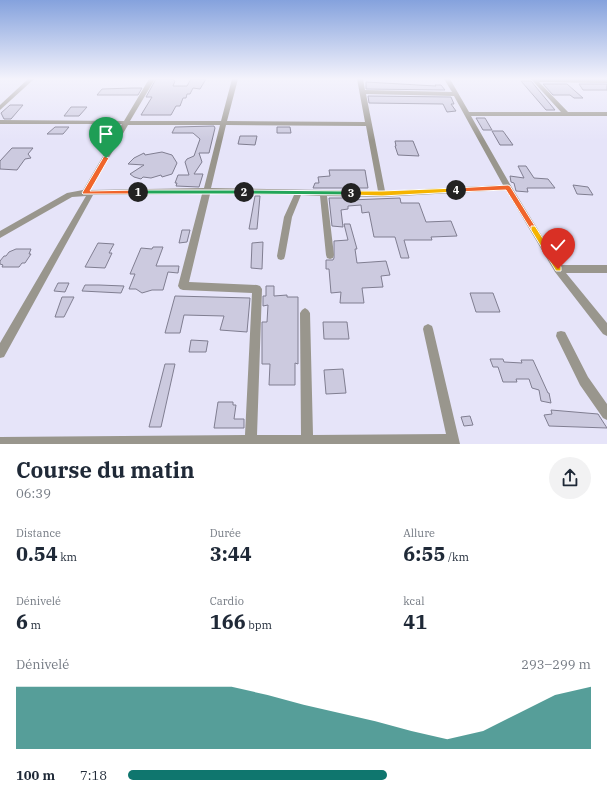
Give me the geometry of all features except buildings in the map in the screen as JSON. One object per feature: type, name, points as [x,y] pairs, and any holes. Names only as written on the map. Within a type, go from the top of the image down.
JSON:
[{"type":"street","points":[[0,108],[9,100]]},
{"type":"street","points":[[0,353],[140,100]]},
{"type":"street","points":[[230,100],[183,286],[257,289],[251,442]]},
{"type":"street","points":[[363,100],[382,194]]},
{"type":"street","points":[[457,100],[558,269],[607,331]]},
{"type":"street","points":[[553,100],[566,114]]},
{"type":"street","points":[[466,114],[607,114]]},
{"type":"street","points":[[0,122],[225,122],[368,124]]},
{"type":"street","points":[[0,235],[70,195],[88,193],[207,191],[382,194],[508,187]]},
{"type":"street","points":[[281,256],[288,217],[299,192]]},
{"type":"street","points":[[323,193],[330,255]]},
{"type":"street","points":[[558,269],[607,269]]},
{"type":"street","points":[[305,313],[307,442]]},
{"type":"street","points":[[0,443],[454,442],[428,329]]},
{"type":"street","points":[[561,336],[584,381],[607,414]]},
{"type":"route","points":[[106,158],[85,193],[207,191],[382,194],[508,187],[558,269]]}]
